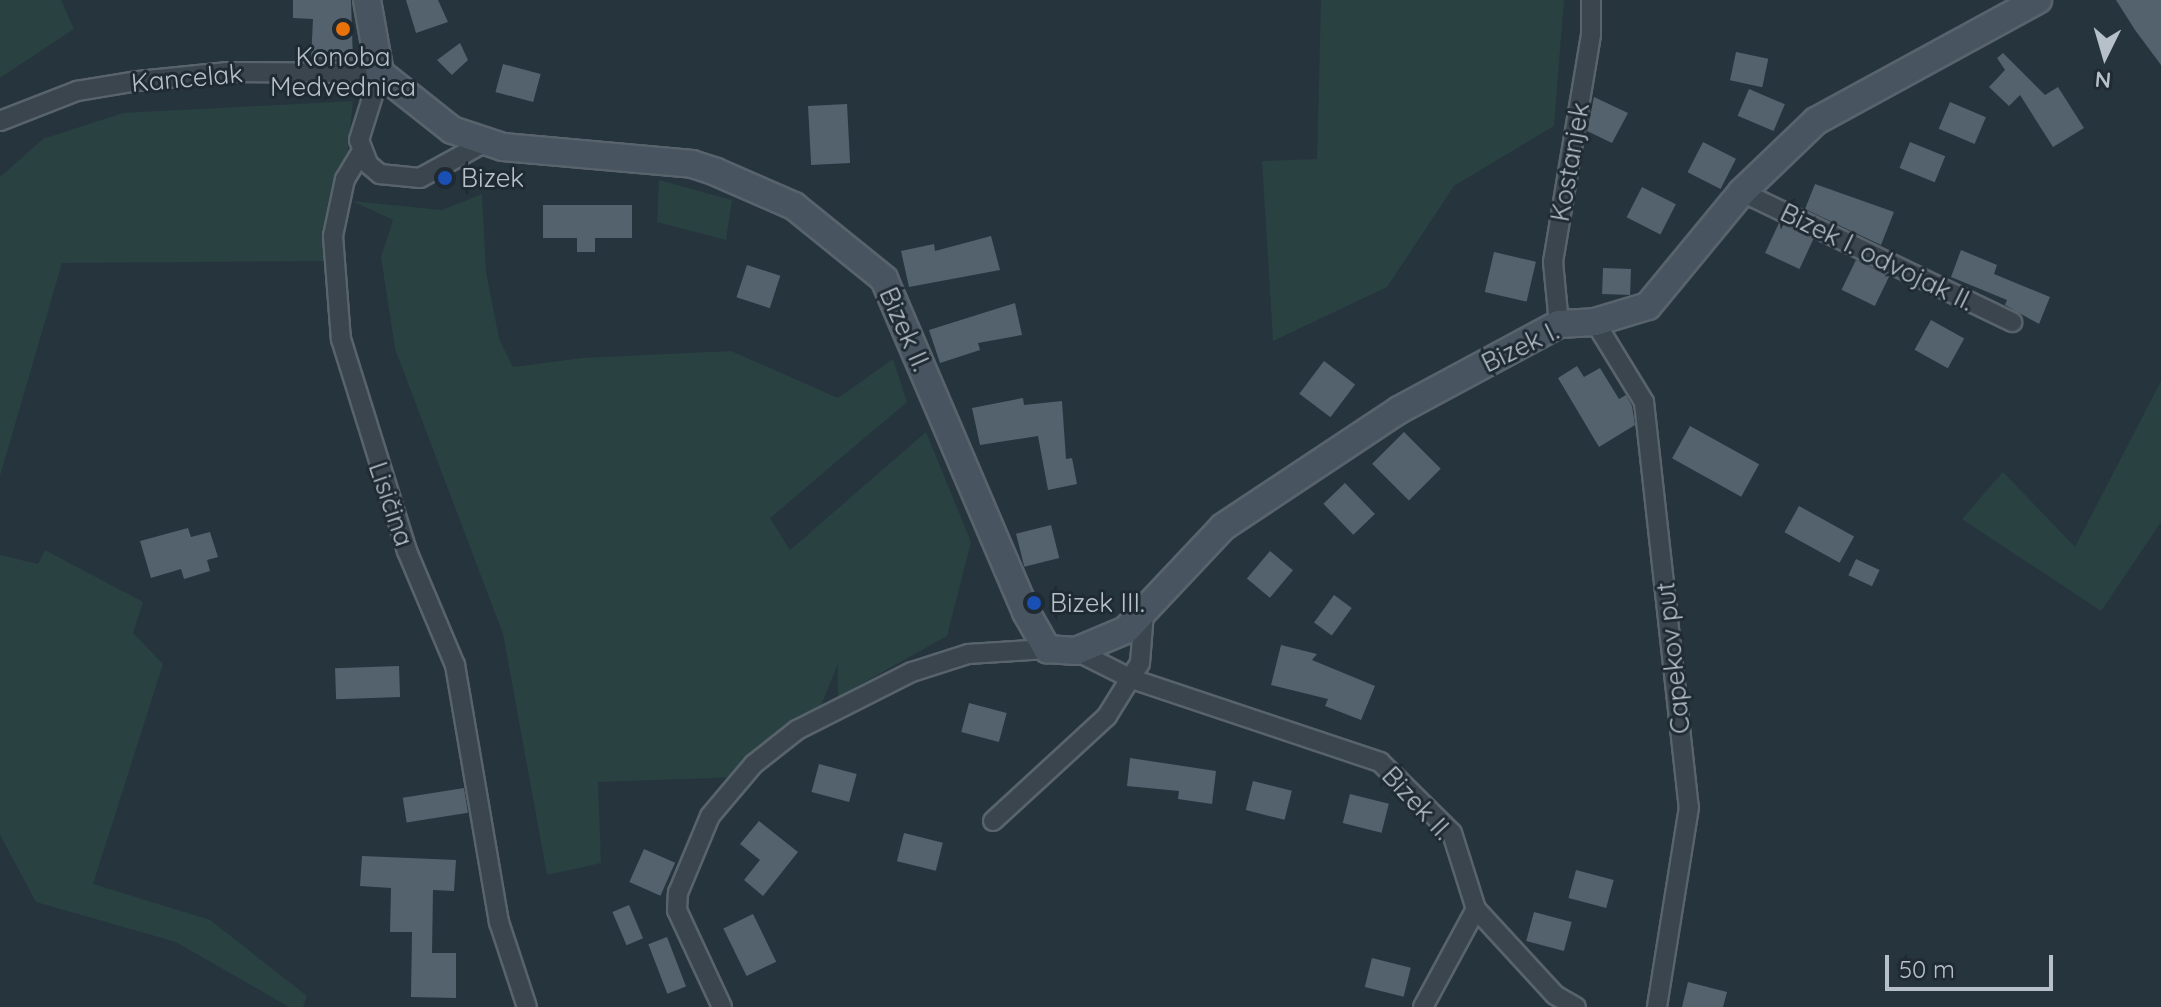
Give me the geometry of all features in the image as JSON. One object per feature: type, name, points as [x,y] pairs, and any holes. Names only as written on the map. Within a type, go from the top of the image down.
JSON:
[{"type":"street","name":"Lisičina","points":[[367,0],[380,73],[361,126],[362,151],[345,179],[333,236],[341,339],[407,551],[455,665],[499,922],[527,1007]]},
{"type":"street","name":"Kostanjek","points":[[1559,324],[1553,262],[1591,34],[1591,0]]},
{"type":"street","name":"Bizek I.","points":[[1076,651],[1126,630],[1223,527],[1399,410],[1559,324],[1595,322],[1648,306],[1742,192],[1816,121],[2038,0]]},
{"type":"street","name":"Kancelak","points":[[0,121],[77,91],[138,81],[226,72],[380,73]]},
{"type":"street","name":"Bizek II.","points":[[380,73],[422,111],[484,143],[692,164],[794,206],[884,279],[1026,612],[1047,649],[1076,651],[1132,679],[1380,762],[1452,833],[1476,909],[1555,995],[1576,1007]]},
{"type":"street","points":[[362,151],[380,174],[400,180],[420,178],[484,143]]},
{"type":"street","name":"Bizek I. odvojak II.","points":[[1742,192],[2012,322]]},
{"type":"street","name":"Capekov put","points":[[1595,322],[1644,402],[1689,807],[1657,1007]]},
{"type":"street","points":[[993,821],[1107,716],[1140,663],[1144,612]]},
{"type":"street","points":[[722,1007],[681,919],[678,893],[710,816],[754,764],[797,730],[912,672],[968,654],[1047,649]]},
{"type":"street","points":[[1423,1007],[1476,909]]},
{"type":"green space","points":[[0,0],[61,0],[74,29],[0,78]]},
{"type":"green space","points":[[1321,0],[1564,0],[1554,126],[1454,186],[1387,287],[1273,341],[1262,161],[1317,159]]},
{"type":"green space","points":[[353,101],[337,261],[62,263],[0,476],[0,177],[43,139],[123,113]]},
{"type":"green space","points":[[659,180],[732,200],[726,240],[657,222]]},
{"type":"green space","points":[[482,194],[486,271],[499,339],[513,367],[582,358],[731,351],[838,398],[893,359],[907,402],[770,518],[790,550],[926,432],[971,542],[947,636],[838,697],[838,664],[813,725],[744,777],[598,782],[601,863],[547,875],[503,634],[395,349],[381,257],[393,220],[352,201],[442,210]]},
{"type":"green space","points":[[2161,381],[2161,522],[2101,611],[1962,519],[2003,472],[2075,547]]},
{"type":"green space","points":[[45,550],[143,602],[133,633],[163,664],[93,884],[210,920],[307,996],[303,1007],[289,1007],[176,942],[36,902],[0,835],[0,555],[38,564]]},
{"type":"building","points":[[293,0],[351,0],[353,61],[311,59],[313,19],[293,18]]},
{"type":"building","points":[[406,0],[438,0],[448,22],[416,33]]},
{"type":"building","points":[[2116,0],[2161,0],[2161,65],[2135,30]]},
{"type":"building","points":[[460,43],[468,60],[452,75],[437,60]]},
{"type":"building","points":[[1736,52],[1768,59],[1762,87],[1730,80]]},
{"type":"building","points":[[2003,53],[2045,95],[2058,87],[2084,128],[2053,147],[2020,95],[2009,106],[1989,87],[2005,70],[1997,58]]},
{"type":"building","points":[[503,64],[541,74],[533,102],[495,92]]},
{"type":"building","points":[[1749,89],[1785,104],[1774,131],[1738,116]]},
{"type":"building","points":[[1594,97],[1628,113],[1612,143],[1587,131]]},
{"type":"building","points":[[1950,102],[1986,117],[1975,144],[1939,129]]},
{"type":"building","points":[[847,104],[850,163],[811,165],[808,106]]},
{"type":"building","points":[[1703,142],[1736,159],[1721,189],[1688,172]]},
{"type":"building","points":[[1910,142],[1945,156],[1935,182],[1900,168]]},
{"type":"building","points":[[1815,184],[1894,212],[1881,245],[1805,209]]},
{"type":"building","points":[[1642,187],[1676,204],[1660,235],[1627,217]]},
{"type":"building","points":[[543,205],[632,205],[632,238],[595,238],[595,252],[577,252],[577,238],[543,238]]},
{"type":"building","points":[[1779,223],[1813,239],[1799,269],[1765,253]]},
{"type":"building","points":[[991,236],[1000,270],[909,287],[901,251],[934,244],[935,251]]},
{"type":"building","points":[[1961,250],[1997,265],[1994,274],[2050,297],[2039,324],[2005,305],[2007,300],[1951,277]]},
{"type":"building","points":[[1494,252],[1536,262],[1527,302],[1485,292]]},
{"type":"building","points":[[1856,260],[1889,276],[1875,306],[1842,290]]},
{"type":"building","points":[[747,265],[780,276],[770,308],[736,297]]},
{"type":"building","points":[[1603,268],[1631,269],[1630,295],[1602,294]]},
{"type":"building","points":[[1015,303],[1022,335],[978,343],[980,350],[940,363],[929,330]]},
{"type":"building","points":[[1931,320],[1964,338],[1948,368],[1915,350]]},
{"type":"building","points":[[1324,361],[1355,384],[1330,417],[1299,394]]},
{"type":"building","points":[[1577,366],[1584,377],[1600,368],[1619,399],[1626,395],[1632,406],[1635,425],[1599,447],[1558,378]]},
{"type":"building","points":[[1023,398],[1024,405],[1062,401],[1066,459],[1072,458],[1077,484],[1048,490],[1038,436],[980,445],[972,408]]},
{"type":"building","points":[[1690,426],[1759,464],[1741,497],[1672,458]]},
{"type":"building","points":[[1404,432],[1441,469],[1409,501],[1372,464]]},
{"type":"building","points":[[1345,483],[1375,514],[1353,535],[1323,504]]},
{"type":"building","points":[[1799,506],[1854,537],[1840,563],[1784,532]]},
{"type":"building","points":[[1051,525],[1059,558],[1024,567],[1016,534]]},
{"type":"building","points":[[188,528],[191,537],[210,532],[218,557],[207,560],[210,571],[184,579],[181,569],[151,578],[140,541]]},
{"type":"building","points":[[1270,551],[1293,570],[1270,598],[1247,579]]},
{"type":"building","points":[[1856,559],[1880,570],[1872,586],[1848,575]]},
{"type":"building","points":[[1334,595],[1352,608],[1332,635],[1314,623]]},
{"type":"building","points":[[1281,645],[1317,654],[1312,660],[1375,686],[1361,720],[1325,706],[1328,699],[1271,685]]},
{"type":"building","points":[[399,666],[400,697],[336,699],[335,668]]},
{"type":"building","points":[[969,703],[1007,713],[999,742],[961,732]]},
{"type":"building","points":[[1130,758],[1216,771],[1212,804],[1178,799],[1179,791],[1127,786]]},
{"type":"building","points":[[819,764],[857,774],[849,802],[811,792]]},
{"type":"building","points":[[1253,781],[1292,791],[1285,820],[1246,810]]},
{"type":"building","points":[[464,788],[468,813],[407,822],[403,798]]},
{"type":"building","points":[[1350,794],[1389,804],[1382,833],[1343,823]]},
{"type":"building","points":[[759,821],[798,852],[763,896],[744,880],[760,860],[740,844]]},
{"type":"building","points":[[904,833],[943,843],[936,871],[897,861]]},
{"type":"building","points":[[644,849],[675,863],[660,896],[629,882]]},
{"type":"building","points":[[362,856],[456,860],[454,891],[433,890],[432,953],[456,953],[456,998],[411,997],[412,932],[390,932],[391,888],[360,886]]},
{"type":"building","points":[[1576,870],[1614,880],[1606,908],[1568,898]]},
{"type":"building","points":[[629,905],[643,938],[626,945],[612,912]]},
{"type":"building","points":[[1534,912],[1572,922],[1564,951],[1526,941]]},
{"type":"building","points":[[753,914],[776,962],[747,976],[723,928]]},
{"type":"building","points":[[667,937],[686,986],[667,994],[648,944]]},
{"type":"building","points":[[1372,958],[1411,968],[1404,997],[1365,987]]},
{"type":"building","points":[[1688,982],[1727,992],[1723,1007],[1682,1007]]},
{"type":"place","name":"Konoba Medvednica","points":[[343,29]]},
{"type":"place","name":"Bizek","points":[[445,178]]},
{"type":"place","name":"Bizek III.","points":[[1034,603]]}]
